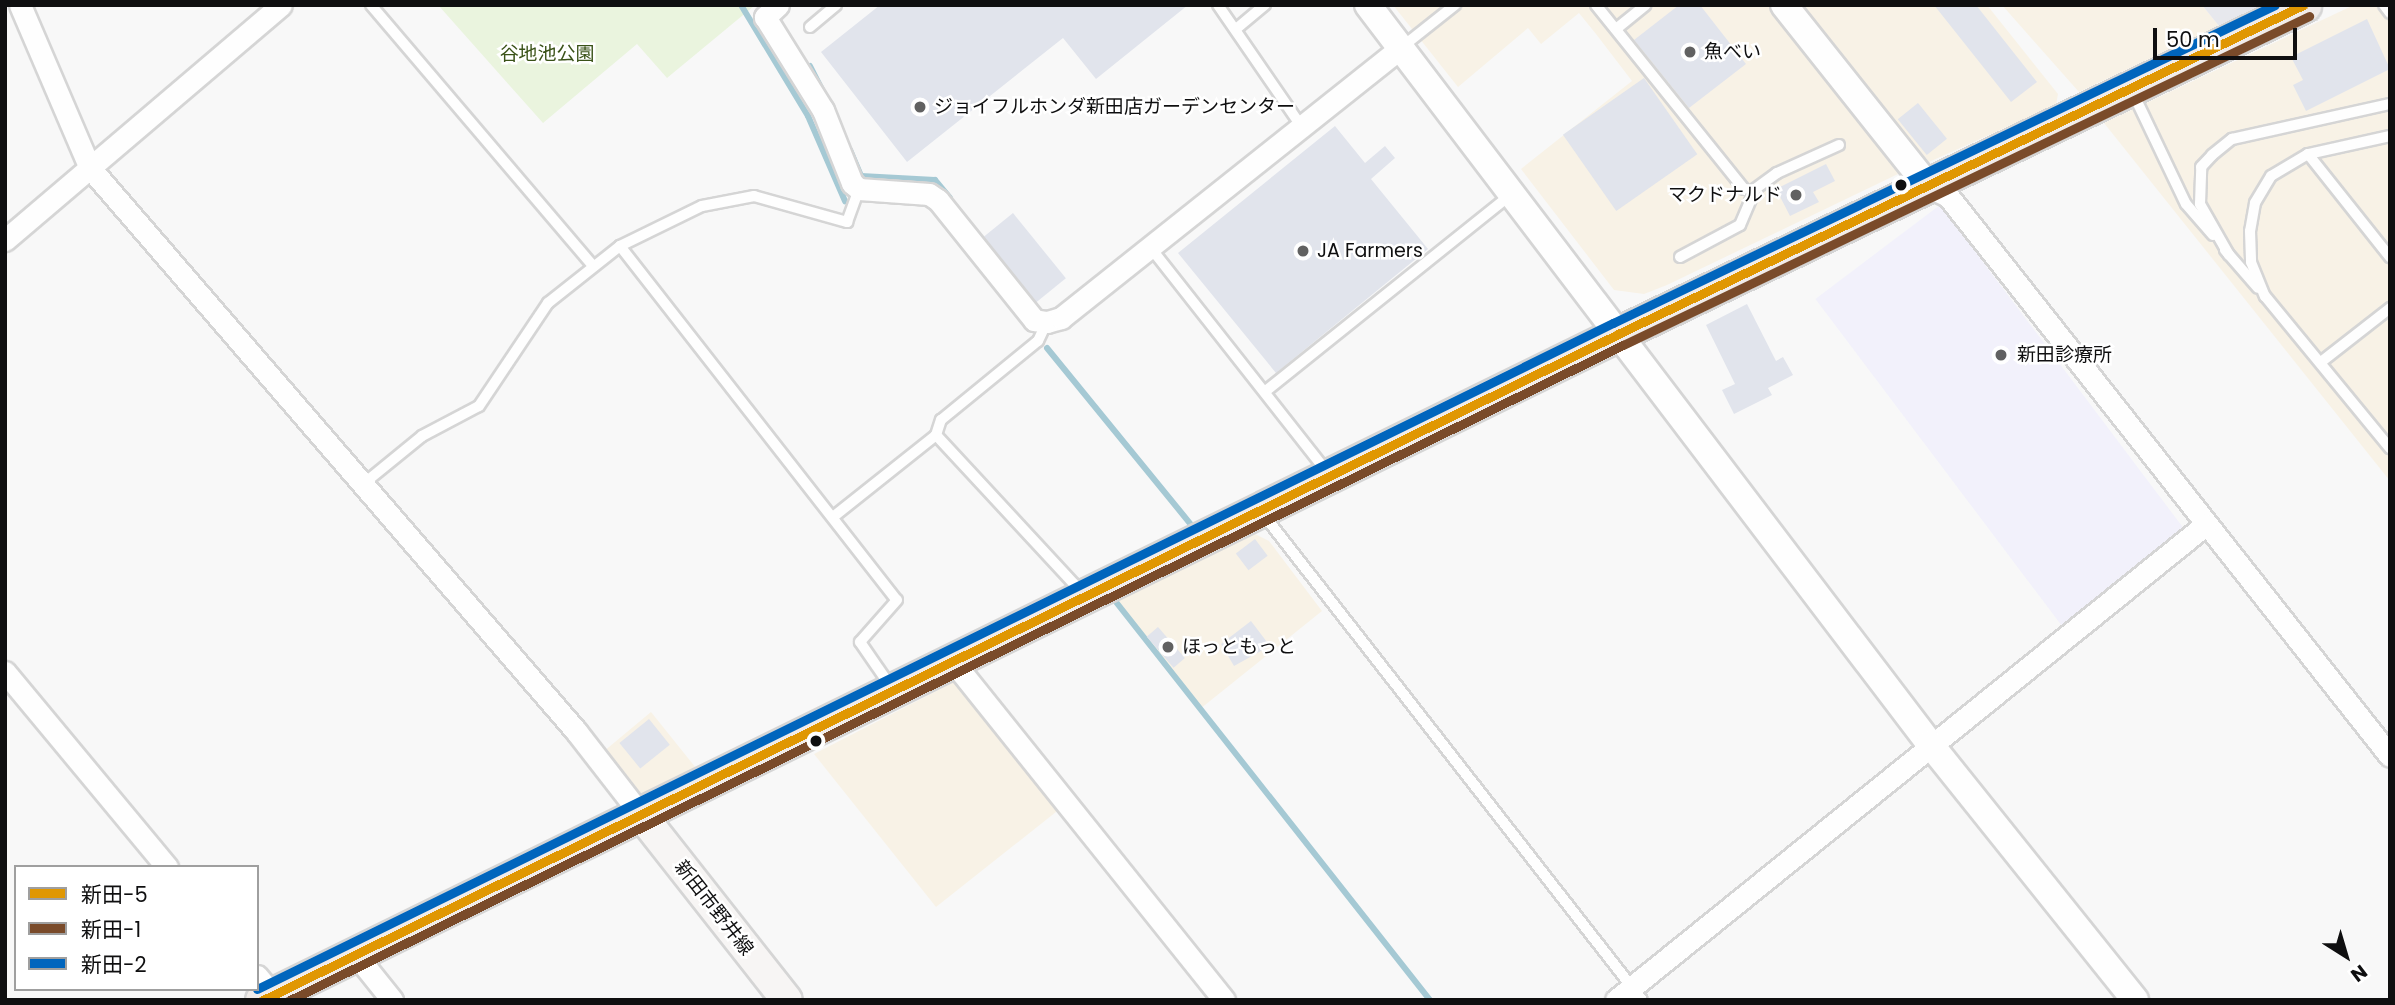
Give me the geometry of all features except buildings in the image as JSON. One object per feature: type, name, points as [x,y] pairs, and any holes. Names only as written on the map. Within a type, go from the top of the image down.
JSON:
[{"type":"main road","points":[[264,990],[356,955],[642,817],[1618,334],[2132,90],[2304,5]]},
{"type":"main road","name":"新田市野井線","points":[[642,817],[787,1000]]},
{"type":"street","points":[[20,5],[90,168],[361,486],[576,731],[642,817]]},
{"type":"street","points":[[5,240],[281,5]]},
{"type":"street","points":[[1368,5],[1930,744],[2135,1000]]},
{"type":"street","points":[[1784,5],[1929,187],[1948,197],[2390,756]]},
{"type":"street","points":[[767,9],[823,110],[848,176],[859,189],[929,194],[938,200],[1034,320],[1046,322],[1062,318],[1401,48]]},
{"type":"street","points":[[1630,995],[1930,744],[2205,525]]},
{"type":"street","points":[[954,663],[1224,1000]]},
{"type":"street","points":[[5,672],[165,865]]},
{"type":"street","points":[[356,955],[391,1000]]},
{"type":"lane","points":[[371,5],[592,265]]},
{"type":"lane","points":[[810,27],[836,5]]},
{"type":"lane","points":[[1218,5],[1302,127]]},
{"type":"lane","points":[[1236,29],[1265,5]]},
{"type":"lane","points":[[1401,48],[1455,5]]},
{"type":"lane","points":[[1596,5],[1744,189]]},
{"type":"lane","points":[[1616,29],[1646,5]]},
{"type":"lane","points":[[2384,5],[2390,13]]},
{"type":"lane","points":[[2132,90],[2186,204],[2321,362],[2390,448]]},
{"type":"lane","points":[[2230,255],[2200,204],[2201,167],[2212,155],[2232,138],[2390,104]]},
{"type":"lane","points":[[2265,296],[2251,262],[2255,204],[2271,176],[2308,154],[2390,136]]},
{"type":"lane","points":[[1680,257],[1740,225],[1755,189],[1777,173],[1839,145]]},
{"type":"lane","points":[[2308,154],[2390,257]]},
{"type":"lane","points":[[361,486],[422,436],[479,406],[548,303],[592,265],[620,247],[702,206],[754,196],[847,222],[859,189]]},
{"type":"lane","points":[[1267,390],[1512,194]]},
{"type":"lane","points":[[620,247],[897,600],[860,642],[893,693]]},
{"type":"lane","points":[[1150,247],[1267,390],[1330,477]]},
{"type":"lane","points":[[2321,362],[2390,308]]},
{"type":"lane","points":[[833,517],[936,435],[941,420],[1038,341],[1046,322]]},
{"type":"lane","points":[[936,435],[1074,584],[1079,601]]},
{"type":"lane","points":[[1261,511],[1630,995]]},
{"type":"shaded area","points":[[1393,5],[1771,5],[1900,166],[1898,174],[1667,285],[1644,294],[1614,290],[1521,169],[1632,81],[1596,34],[1579,13],[1541,44],[1528,28],[1458,87]]},
{"type":"shaded area","points":[[1801,5],[1987,5],[2058,94],[2056,105],[1929,162]]},
{"type":"shaded area","points":[[2002,5],[2202,5],[2219,26],[2079,92]]},
{"type":"shaded area","points":[[2202,5],[2263,5],[2219,26]]},
{"type":"shaded area","points":[[2354,5],[2390,5],[2390,481],[2104,123]]},
{"type":"shaded area","points":[[1940,205],[2187,532],[2062,626],[1815,299]]},
{"type":"shaded area","points":[[1255,534],[1269,541],[1322,611],[1200,709],[1116,602]]},
{"type":"shaded area","points":[[960,679],[1061,808],[936,907],[814,754]]},
{"type":"shaded area","points":[[651,712],[696,768],[642,794],[603,752]]},
{"type":"green space","name":"谷地池公園","points":[[439,6],[754,6],[667,78],[637,44],[543,123]]},
{"type":"waterway","points":[[741,5],[808,116],[845,201]]},
{"type":"waterway","points":[[810,66],[822,90]]},
{"type":"waterway","points":[[850,150],[861,176],[935,180],[950,198]]},
{"type":"waterway","points":[[1047,348],[1194,528]]},
{"type":"waterway","points":[[1116,602],[1430,1000]]},
{"type":"transit line","name":"新田-2","points":[[259,988],[1613,323],[2275,5]]},
{"type":"transit line","name":"新田-5","points":[[263,1000],[1618,334],[2303,5]]},
{"type":"transit line","name":"新田-1","points":[[290,1000],[1623,345],[2309,16]]},
{"type":"place","name":"魚べい","points":[[1690,52]]},
{"type":"place","name":"ジョイフルホンダ新田店ガーデンセンター","points":[[920,107]]},
{"type":"place","name":"マクドナルド","points":[[1796,195]]},
{"type":"place","name":"JA Farmers","points":[[1303,251]]},
{"type":"place","name":"新田診療所","points":[[2001,355]]},
{"type":"place","name":"ほっともっと","points":[[1168,647]]}]
